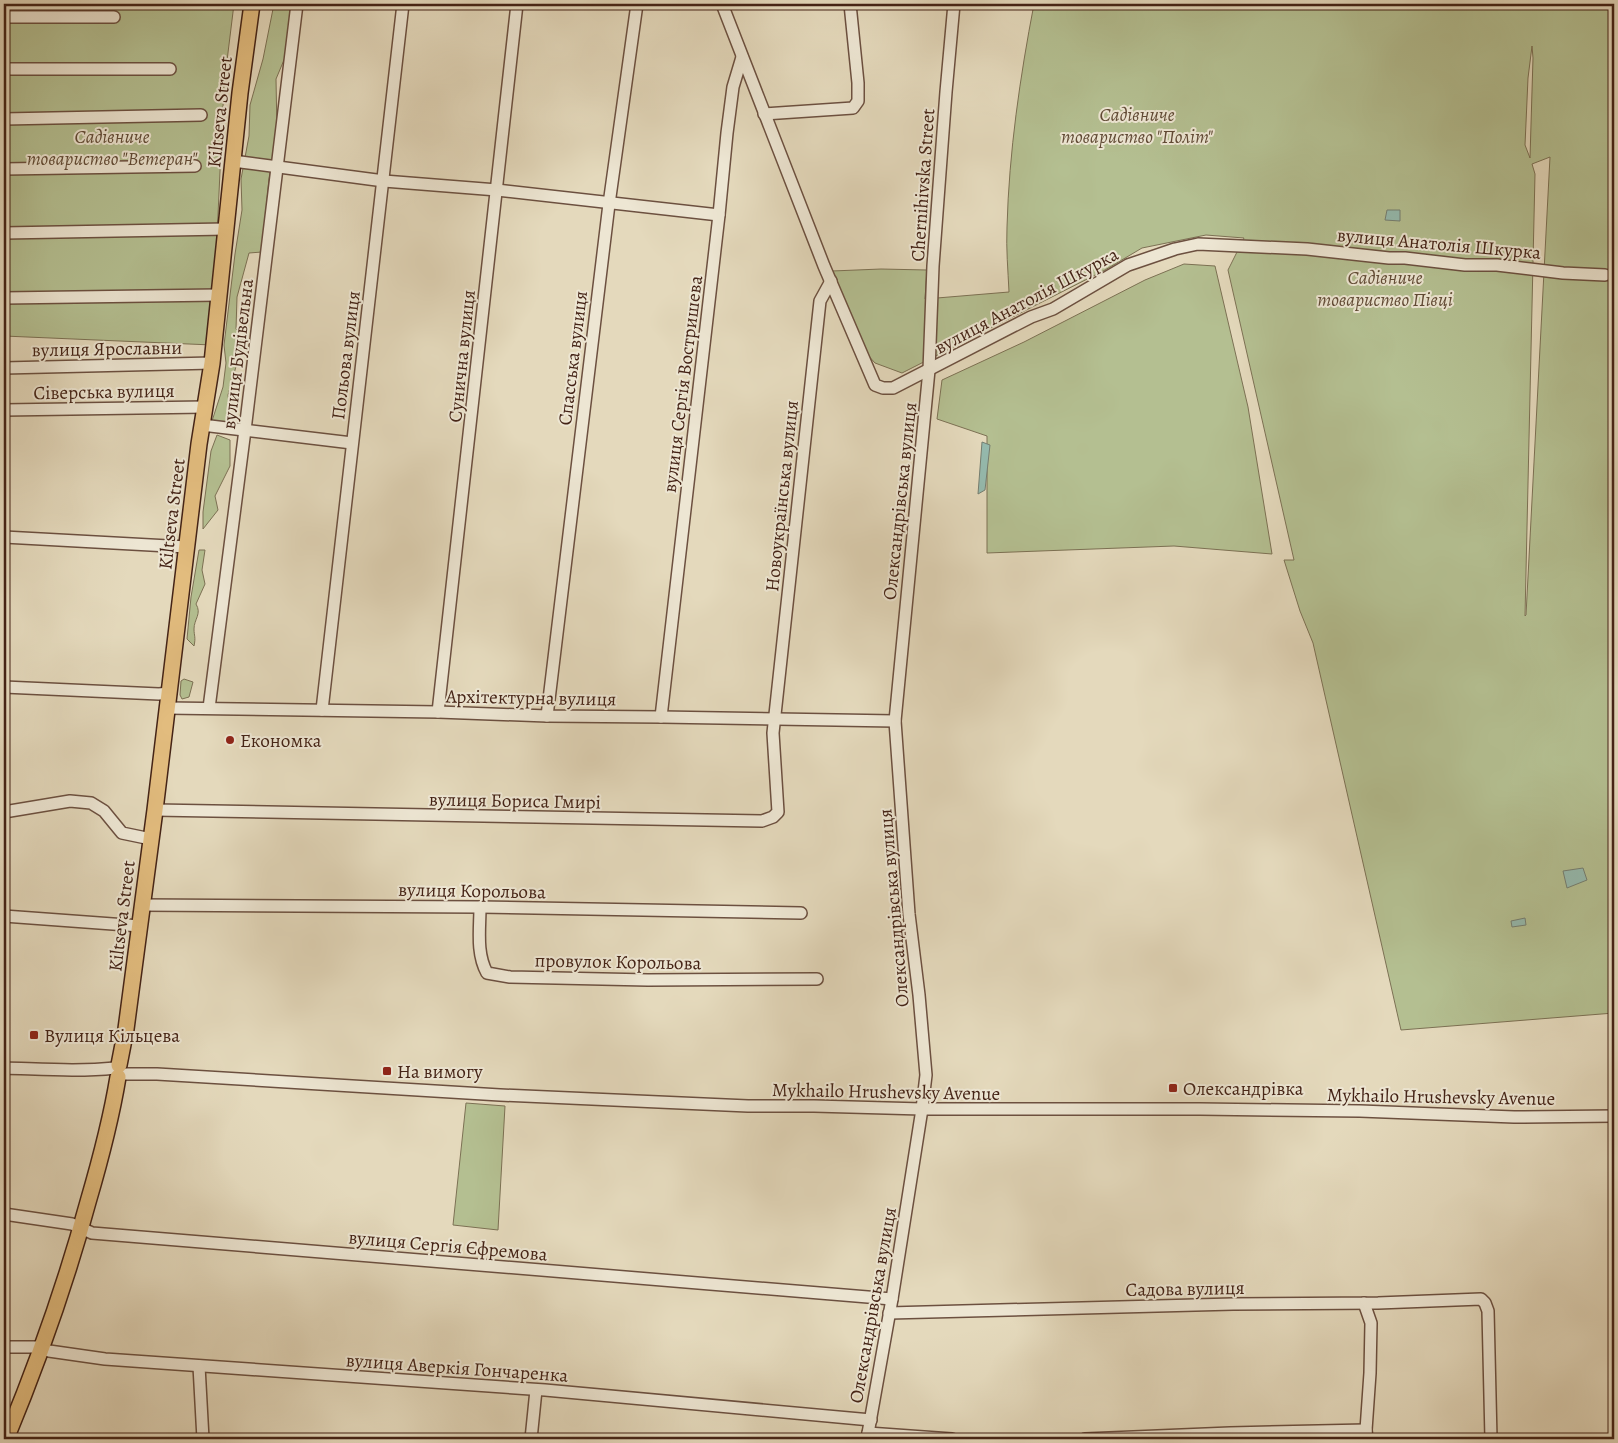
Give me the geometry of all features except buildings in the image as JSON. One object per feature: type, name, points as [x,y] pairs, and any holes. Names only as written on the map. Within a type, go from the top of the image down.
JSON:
[{"type":"main road","name":"Kiltseva Street","points":[[6,1439],[42,1349],[68,1274],[121,1071],[202,425],[212,363],[240,93],[252,4]]},
{"type":"street","name":"вулиця Будівельна","points":[[209,708],[297,4]]},
{"type":"street","name":"Польова вулиця","points":[[322,710],[404,4]]},
{"type":"street","name":"Сунична вулиця","points":[[438,712],[517,4]]},
{"type":"street","name":"Спасська вулиця","points":[[546,716],[609,204],[637,4]]},
{"type":"street","name":"вулиця Анатолія Шкурка","points":[[722,4],[764,114],[875,385],[883,388],[893,388],[1031,317],[1053,308],[1128,266],[1175,249],[1198,244],[1341,252],[1465,265],[1497,265],[1563,273],[1605,275]]},
{"type":"street","points":[[764,114],[853,108],[858,101],[858,83],[850,4]]},
{"type":"street","name":"Chernihivska Street","points":[[929,370],[933,266],[954,4]]},
{"type":"street","points":[[4,17],[114,17]]},
{"type":"street","name":"вулиця Сергія Востришева","points":[[661,717],[727,133],[733,86],[742,57]]},
{"type":"street","points":[[4,69],[170,69]]},
{"type":"street","points":[[4,119],[201,115]]},
{"type":"street","points":[[233,161],[384,181],[497,190],[719,216]]},
{"type":"street","points":[[4,170],[195,166]]},
{"type":"street","points":[[4,233],[226,229]]},
{"type":"street","name":"Новоукраїнська вулиця","points":[[775,718],[820,301],[831,280]]},
{"type":"street","points":[[4,298],[218,295]]},
{"type":"street","name":"вулиця Ярославни","points":[[4,368],[212,363]]},
{"type":"street","name":"Олександрівська вулиця","points":[[867,1436],[892,1299],[926,1075],[919,995],[908,914],[895,721],[929,370]]},
{"type":"street","name":"Сіверська вулиця","points":[[4,410],[205,407]]},
{"type":"street","points":[[202,425],[352,442]]},
{"type":"street","points":[[4,537],[187,547]]},
{"type":"street","name":"Архітектурна вулиця","points":[[4,687],[159,694],[168,700],[209,708],[546,716],[895,721]]},
{"type":"street","name":"вулиця Бориса Гмирі","points":[[155,810],[762,821],[773,817],[778,812],[773,734],[775,718]]},
{"type":"street","points":[[4,812],[70,801],[91,803],[104,811],[122,833],[151,839]]},
{"type":"street","name":"вулиця Корольова","points":[[142,905],[480,907],[801,913]]},
{"type":"street","name":"провулок Корольова","points":[[480,907],[480,955],[487,973],[510,977],[648,980],[816,979]]},
{"type":"street","points":[[4,916],[140,926]]},
{"type":"street","name":"Mykhailo Hrushevsky Avenue","points":[[4,1068],[121,1071],[500,1095],[748,1106],[814,1106],[922,1110],[1200,1109],[1360,1111],[1514,1117],[1614,1116]]},
{"type":"street","name":"вулиця Сергія Єфремова","points":[[4,1214],[72,1224],[92,1233],[892,1299]]},
{"type":"street","name":"Садова вулиця","points":[[889,1313],[1481,1299],[1488,1310],[1490,1439]]},
{"type":"street","points":[[1085,1439],[1366,1434],[1371,1323],[1364,1303]]},
{"type":"street","name":"вулиця Аверкія Гончаренка","points":[[4,1348],[36,1347],[105,1358],[536,1390],[871,1420]]},
{"type":"street","points":[[199,1366],[203,1439]]},
{"type":"street","points":[[531,1439],[536,1390]]},
{"type":"street","points":[[867,1436],[952,1439]]},
{"type":"green space","name":"Садівниче товариство \"Ветеран\"","points":[[4,4],[234,4],[224,85],[212,345],[4,336]]},
{"type":"green space","points":[[274,4],[293,4],[289,48],[276,79],[277,134],[269,179],[262,252],[249,253],[237,297],[236,329],[247,342],[237,363],[228,395],[232,424],[212,421],[223,387],[226,363],[224,345],[242,210],[241,179],[249,136],[250,105],[263,59]]},
{"type":"green space","name":"Садівниче товариство Півці","points":[[1034,4],[1614,4],[1614,1013],[1401,1030],[1313,643],[1300,611],[1284,560],[1294,560],[1228,270],[1244,238],[1206,235],[1142,248],[1105,270],[902,373],[875,363],[865,352],[832,271],[927,270],[925,299],[1009,292],[1007,235],[1010,171],[1016,115]],"holes":[[[1532,46],[1533,58],[1530,158],[1525,145],[1528,78]],[[1550,157],[1526,615],[1525,616],[1535,174],[1532,164]]]},
{"type":"green space","points":[[1184,264],[1215,266],[1248,407],[1272,554],[1174,546],[987,553],[987,436],[937,419],[942,380],[1024,342],[1145,280]]},
{"type":"green space","points":[[217,435],[230,440],[230,466],[215,496],[218,510],[203,529],[203,512],[211,451]]},
{"type":"green space","points":[[199,550],[205,550],[202,570],[205,584],[196,604],[198,614],[194,625],[194,646],[187,639],[191,597]]},
{"type":"green space","points":[[184,679],[193,682],[189,697],[182,699],[180,695],[181,681]]},
{"type":"green space","points":[[466,1103],[505,1106],[498,1230],[453,1225]]},
{"type":"water","points":[[1387,210],[1400,210],[1400,221],[1385,220]]},
{"type":"water","points":[[982,442],[990,445],[985,490],[978,494]]},
{"type":"water","points":[[1583,868],[1587,880],[1567,888],[1563,871]]},
{"type":"water","points":[[1525,918],[1526,925],[1512,927],[1511,921]]},
{"type":"place","name":"Економка","points":[[230,740]]},
{"type":"place","name":"Вулиця Кільцева","points":[[34,1035]]},
{"type":"place","name":"На вимогу","points":[[387,1071]]},
{"type":"place","name":"Олександрівка","points":[[1173,1088]]},
{"type":"park label","name":"Садівниче товариство \"Політ\"","points":[[1137,125]]}]
